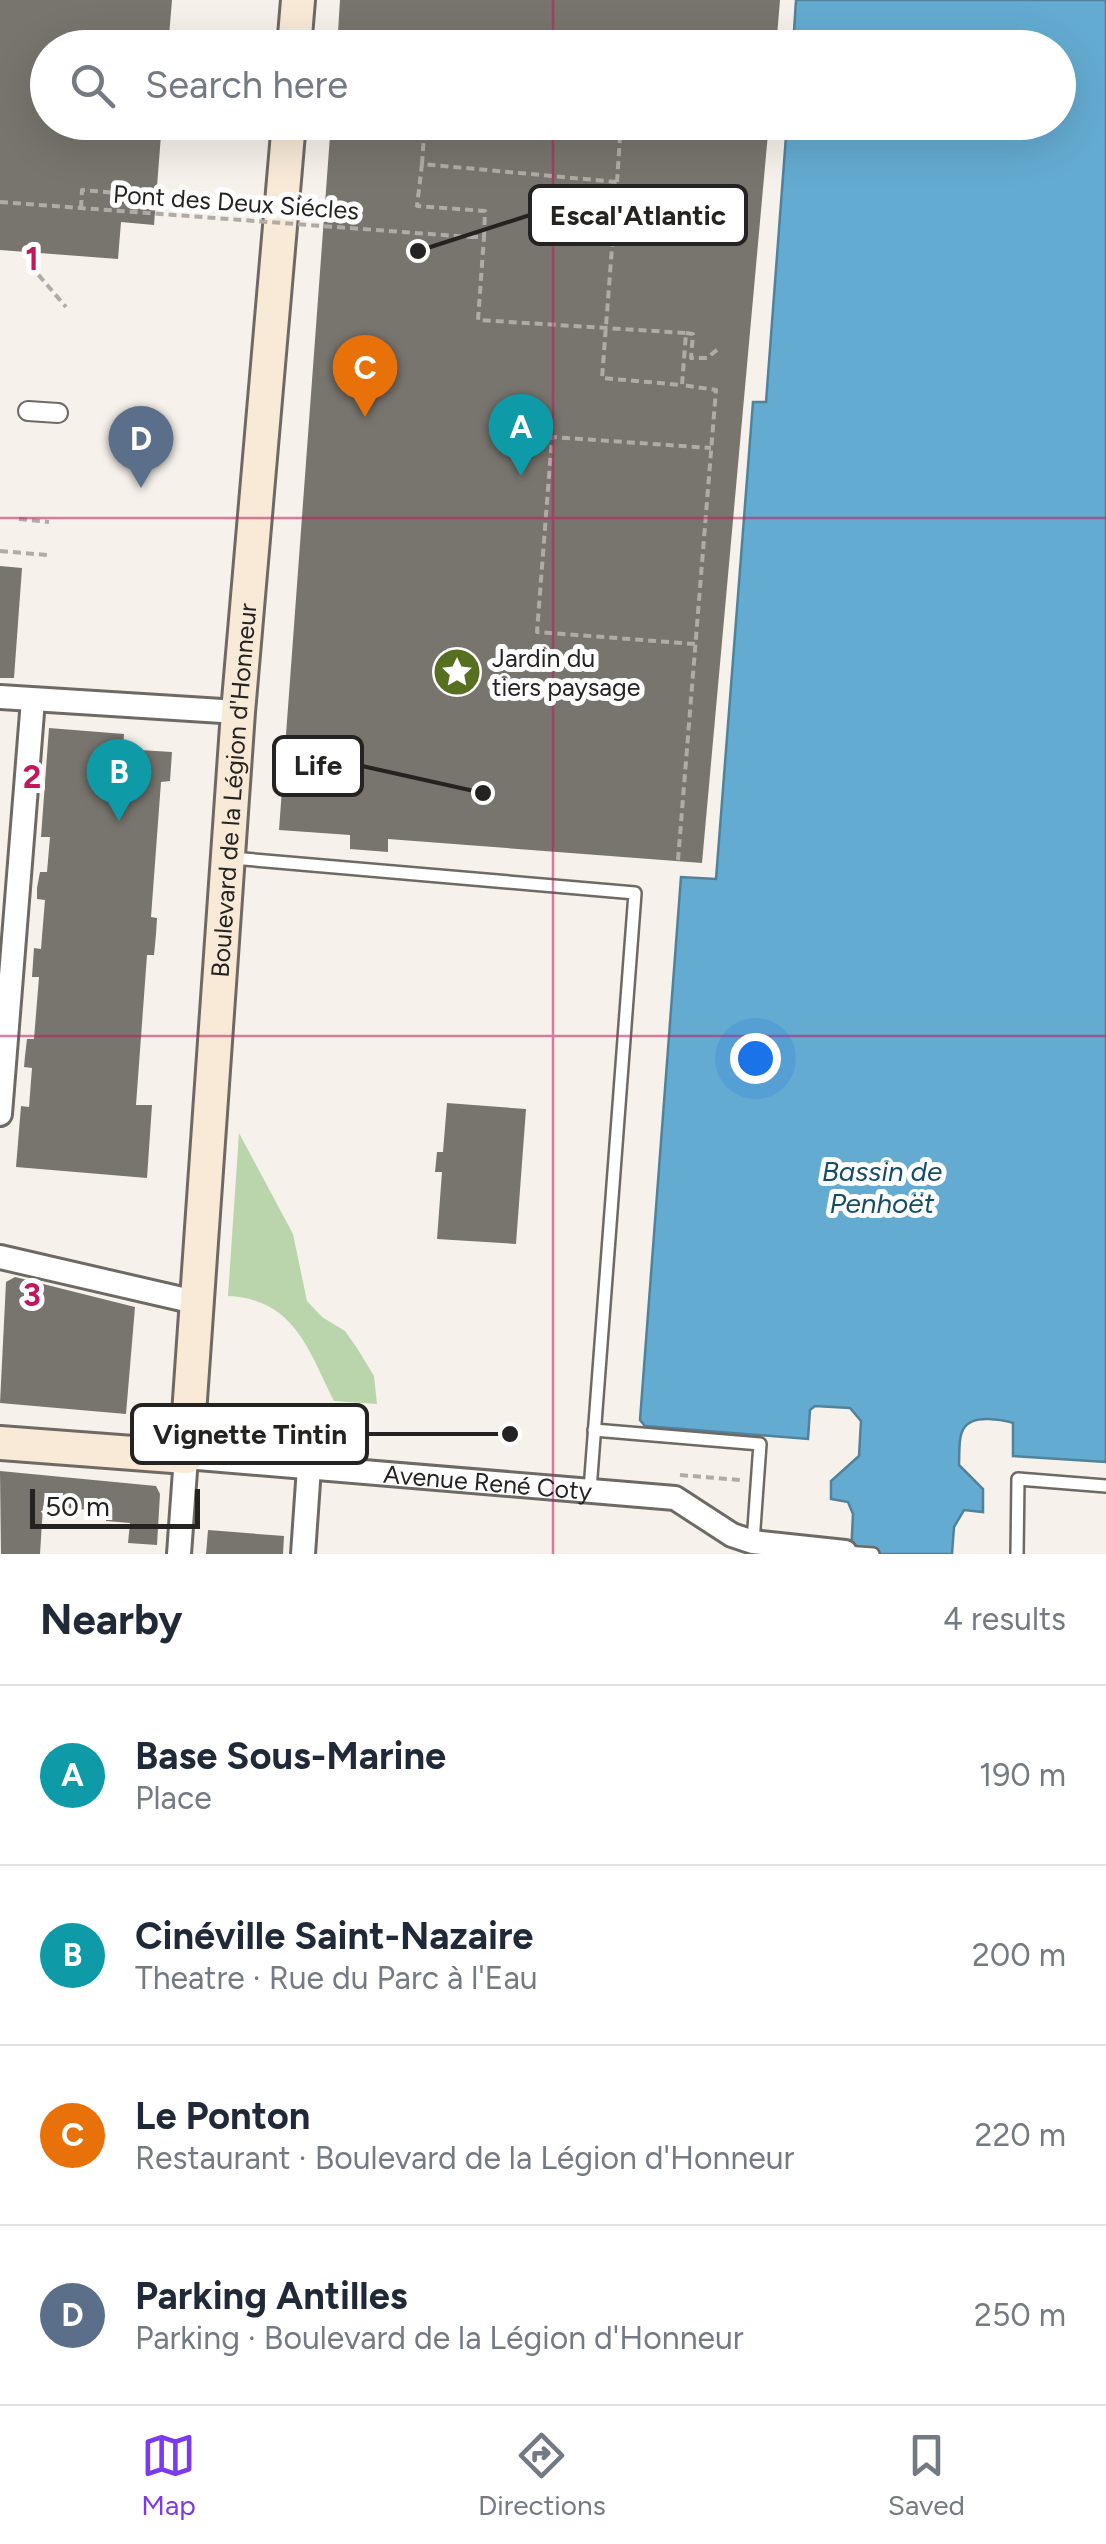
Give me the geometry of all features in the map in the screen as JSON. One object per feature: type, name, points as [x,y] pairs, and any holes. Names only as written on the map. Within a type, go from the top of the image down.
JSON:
[{"type":"main road","points":[[296,30],[298,0]]},
{"type":"main road","name":"Boulevard de la Légion d'Honneur","points":[[186,1457],[198,1341],[194,1302],[238,712],[287,140]]},
{"type":"main road","name":"Avenue René Coty","points":[[0,1443],[186,1457]]},
{"type":"street","points":[[28,411],[58,414]]},
{"type":"street","points":[[0,697],[238,712]]},
{"type":"street","points":[[0,1114],[33,700]]},
{"type":"street","points":[[0,1257],[194,1302]]},
{"type":"street","points":[[178,1554],[186,1457]]},
{"type":"street","name":"Avenue René Coty","points":[[186,1457],[675,1498],[753,1548],[845,1552]]},
{"type":"street","points":[[302,1554],[309,1468]]},
{"type":"lane","points":[[228,858],[635,893],[590,1490]]},
{"type":"lane","points":[[594,1430],[760,1444],[753,1548]]},
{"type":"lane","points":[[1017,1554],[1018,1478],[1106,1486]]},
{"type":"lane","points":[[845,1552],[873,1554]]},
{"type":"path","points":[[424,140],[417,206],[485,211],[478,320],[694,334],[691,358],[707,358],[718,349]]},
{"type":"path","points":[[620,140],[602,378],[716,390],[678,860]]},
{"type":"path","points":[[422,164],[617,182]]},
{"type":"path","points":[[81,208],[82,190],[166,197]]},
{"type":"path","name":"Pont des Deux Siécles","points":[[0,202],[484,237]]},
{"type":"path","points":[[30,265],[66,307]]},
{"type":"path","points":[[682,385],[686,334]]},
{"type":"path","points":[[696,644],[537,632],[552,437],[711,448]]},
{"type":"path","points":[[19,519],[49,522]]},
{"type":"path","points":[[0,551],[47,555]]},
{"type":"green space","points":[[239,1133],[293,1234],[307,1301],[322,1317],[345,1331],[357,1348],[374,1376],[377,1404],[334,1401],[306,1346],[284,1317],[269,1306],[228,1296]]},
{"type":"water","name":"Bassin de Penhoët","points":[[796,0],[1106,0],[1106,1462],[1013,1456],[1013,1423],[989,1419],[971,1422],[962,1432],[959,1465],[983,1489],[983,1512],[964,1510],[954,1527],[952,1554],[851,1554],[853,1514],[848,1502],[831,1499],[831,1481],[859,1456],[861,1421],[850,1408],[815,1406],[810,1410],[808,1439],[645,1426],[640,1420],[681,877],[716,879],[753,402],[766,402],[786,140],[1076,140],[1076,30],[794,30]]},
{"type":"building","points":[[0,0],[172,0],[170,30],[30,30],[30,140],[161,140],[154,225],[121,222],[118,259],[0,250]]},
{"type":"building","points":[[340,0],[780,0],[778,30],[338,30]]},
{"type":"building","points":[[330,140],[767,140],[702,863],[388,839],[388,852],[350,849],[350,835],[279,830]]},
{"type":"building","points":[[0,566],[22,568],[14,678],[0,678]]},
{"type":"building","points":[[49,728],[124,734],[123,749],[172,752],[170,781],[161,782],[151,917],[157,918],[156,934],[154,955],[147,955],[136,1105],[152,1105],[147,1178],[16,1167],[21,1106],[29,1107],[32,1068],[24,1067],[27,1039],[34,1039],[39,977],[32,977],[34,948],[41,949],[45,900],[37,899],[37,888],[40,872],[47,872],[50,837],[41,837]]},
{"type":"building","points":[[447,1103],[526,1109],[516,1244],[437,1239],[442,1172],[435,1172],[437,1152],[443,1152]]},
{"type":"building","points":[[15,1277],[135,1307],[126,1414],[0,1403],[6,1282]]},
{"type":"building","points":[[0,1471],[156,1486],[160,1494],[157,1545],[128,1543],[130,1523],[106,1521],[106,1513],[43,1506],[40,1554],[1,1554]]},
{"type":"building","points":[[208,1530],[284,1536],[283,1554],[206,1554]]},
{"type":"place","name":"Escal'Atlantic","points":[[418,251]]},
{"type":"place","name":"Le Ponton","points":[[365,417]]},
{"type":"place","name":"Base Sous-Marine","points":[[521,476]]},
{"type":"place","name":"Parking Antilles","points":[[141,488]]},
{"type":"place","name":"Jardin du tiers paysage","points":[[457,672]]},
{"type":"place","name":"Life","points":[[483,793]]},
{"type":"place","name":"Cinéville Saint-Nazaire","points":[[119,821]]},
{"type":"place","name":"Vignette Tintin","points":[[510,1434]]}]
